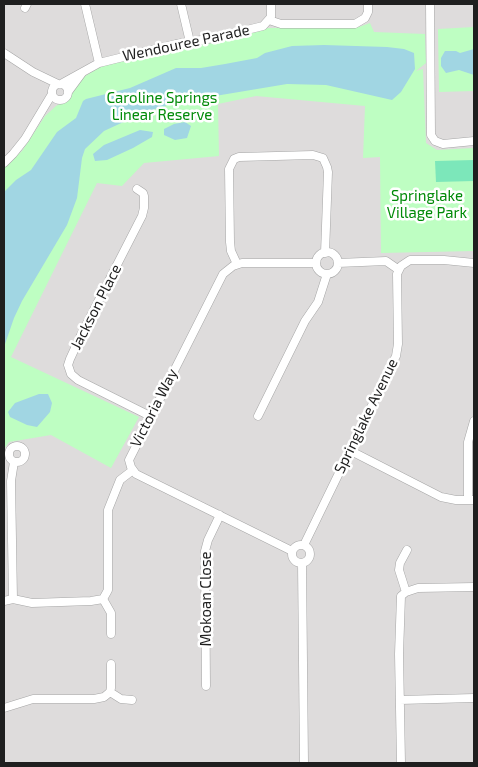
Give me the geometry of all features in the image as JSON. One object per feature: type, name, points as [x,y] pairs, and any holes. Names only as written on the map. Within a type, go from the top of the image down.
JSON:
[{"type":"street","points":[[85,4],[99,63]]},
{"type":"street","points":[[181,4],[190,42]]},
{"type":"street","name":"Wendouree Parade","points":[[60,84],[99,63],[176,44],[263,26],[269,20],[271,4]]},
{"type":"street","points":[[269,20],[281,24],[355,24],[365,18],[368,12],[368,4]]},
{"type":"street","points":[[430,4],[431,134],[435,141],[442,144],[474,141]]},
{"type":"street","points":[[4,53],[33,72],[66,86],[68,92],[65,98],[58,100],[39,118]]},
{"type":"street","name":"Wendouree Parade","points":[[68,92],[86,70]]},
{"type":"street","points":[[33,72],[52,92],[53,97],[58,100]]},
{"type":"street","points":[[4,163],[21,145],[39,118],[54,85],[60,84]]},
{"type":"street","points":[[316,263],[254,262],[237,264],[231,251],[230,242],[230,164],[238,157],[312,155],[323,158],[328,172],[325,253]]},
{"type":"street","name":"Jackson Place","points":[[137,188],[144,196],[142,216],[82,333],[68,365],[71,374],[78,380],[150,416]]},
{"type":"street","points":[[258,416],[305,321],[318,302],[327,274],[336,270],[337,260],[333,254],[325,253],[319,256],[316,263],[318,269],[327,274]]},
{"type":"street","points":[[338,263],[386,261],[399,270],[401,266],[410,260],[444,260],[474,263]]},
{"type":"street","name":"Victoria Way","points":[[237,264],[223,274],[218,281],[129,460],[132,470],[136,474],[292,551]]},
{"type":"street","name":"Springlake Avenue","points":[[304,545],[398,351],[397,280],[399,270]]},
{"type":"street","points":[[349,450],[435,494],[449,499],[471,500],[468,450],[474,421]]},
{"type":"street","points":[[12,599],[11,481],[14,462]]},
{"type":"street","points":[[103,599],[108,590],[108,510],[120,480],[132,470]]},
{"type":"street","name":"Mokoan Close","points":[[206,686],[205,551],[220,515]]},
{"type":"street","points":[[299,545],[307,546],[310,552],[308,559],[302,563],[294,560],[292,551],[299,545]]},
{"type":"street","points":[[406,592],[399,570],[400,563],[407,550]]},
{"type":"street","points":[[302,563],[304,763]]},
{"type":"street","points":[[401,763],[401,596],[418,588],[474,587]]},
{"type":"street","points":[[4,601],[12,599],[32,602],[92,601],[103,599]]},
{"type":"street","points":[[103,599],[111,613],[111,634]]},
{"type":"street","points":[[4,708],[33,699],[104,697],[110,692],[112,685],[111,664]]},
{"type":"street","points":[[110,692],[122,699],[132,700]]},
{"type":"street","points":[[400,700],[474,698]]},
{"type":"shaded area","points":[[4,4],[474,4],[474,763],[4,763]]},
{"type":"green space","name":"Caroline Springs Linear Reserve","points":[[370,23],[374,32],[425,34],[426,63],[416,71],[423,69],[426,143],[437,150],[474,148],[474,251],[381,253],[380,157],[363,158],[365,106],[256,96],[218,104],[219,156],[144,163],[122,186],[97,183],[11,357],[139,417],[111,468],[51,435],[9,442],[4,449],[4,167],[22,151],[45,116],[56,106],[68,99],[73,87],[82,78],[100,67],[174,48],[215,43],[268,28],[359,27]]},
{"type":"green space","points":[[474,27],[474,91],[439,92],[438,29]]},
{"type":"green space","points":[[474,160],[474,181],[436,182],[435,161]]},
{"type":"water","points":[[324,45],[404,49],[414,53],[415,69],[401,92],[392,100],[326,85],[287,84],[209,97],[189,98],[143,113],[104,131],[85,149],[82,158],[77,198],[67,225],[22,301],[4,347],[4,192],[16,180],[31,170],[57,132],[76,118],[83,101],[130,88],[176,68],[201,68],[257,58],[265,53],[292,46]]},
{"type":"water","points":[[474,49],[474,75],[459,70],[446,73],[441,66],[441,58],[445,51],[460,53]]},
{"type":"water","points":[[185,122],[191,126],[187,138],[175,140],[164,135],[164,129],[174,124]]},
{"type":"water","points":[[140,130],[153,132],[152,137],[107,160],[95,161],[93,154],[104,145]]},
{"type":"water","points":[[39,394],[48,394],[52,403],[50,412],[37,427],[27,425],[10,417],[8,412],[15,403]]},
{"type":"park label","name":"Springlake Village Park","points":[[427,204]]}]
